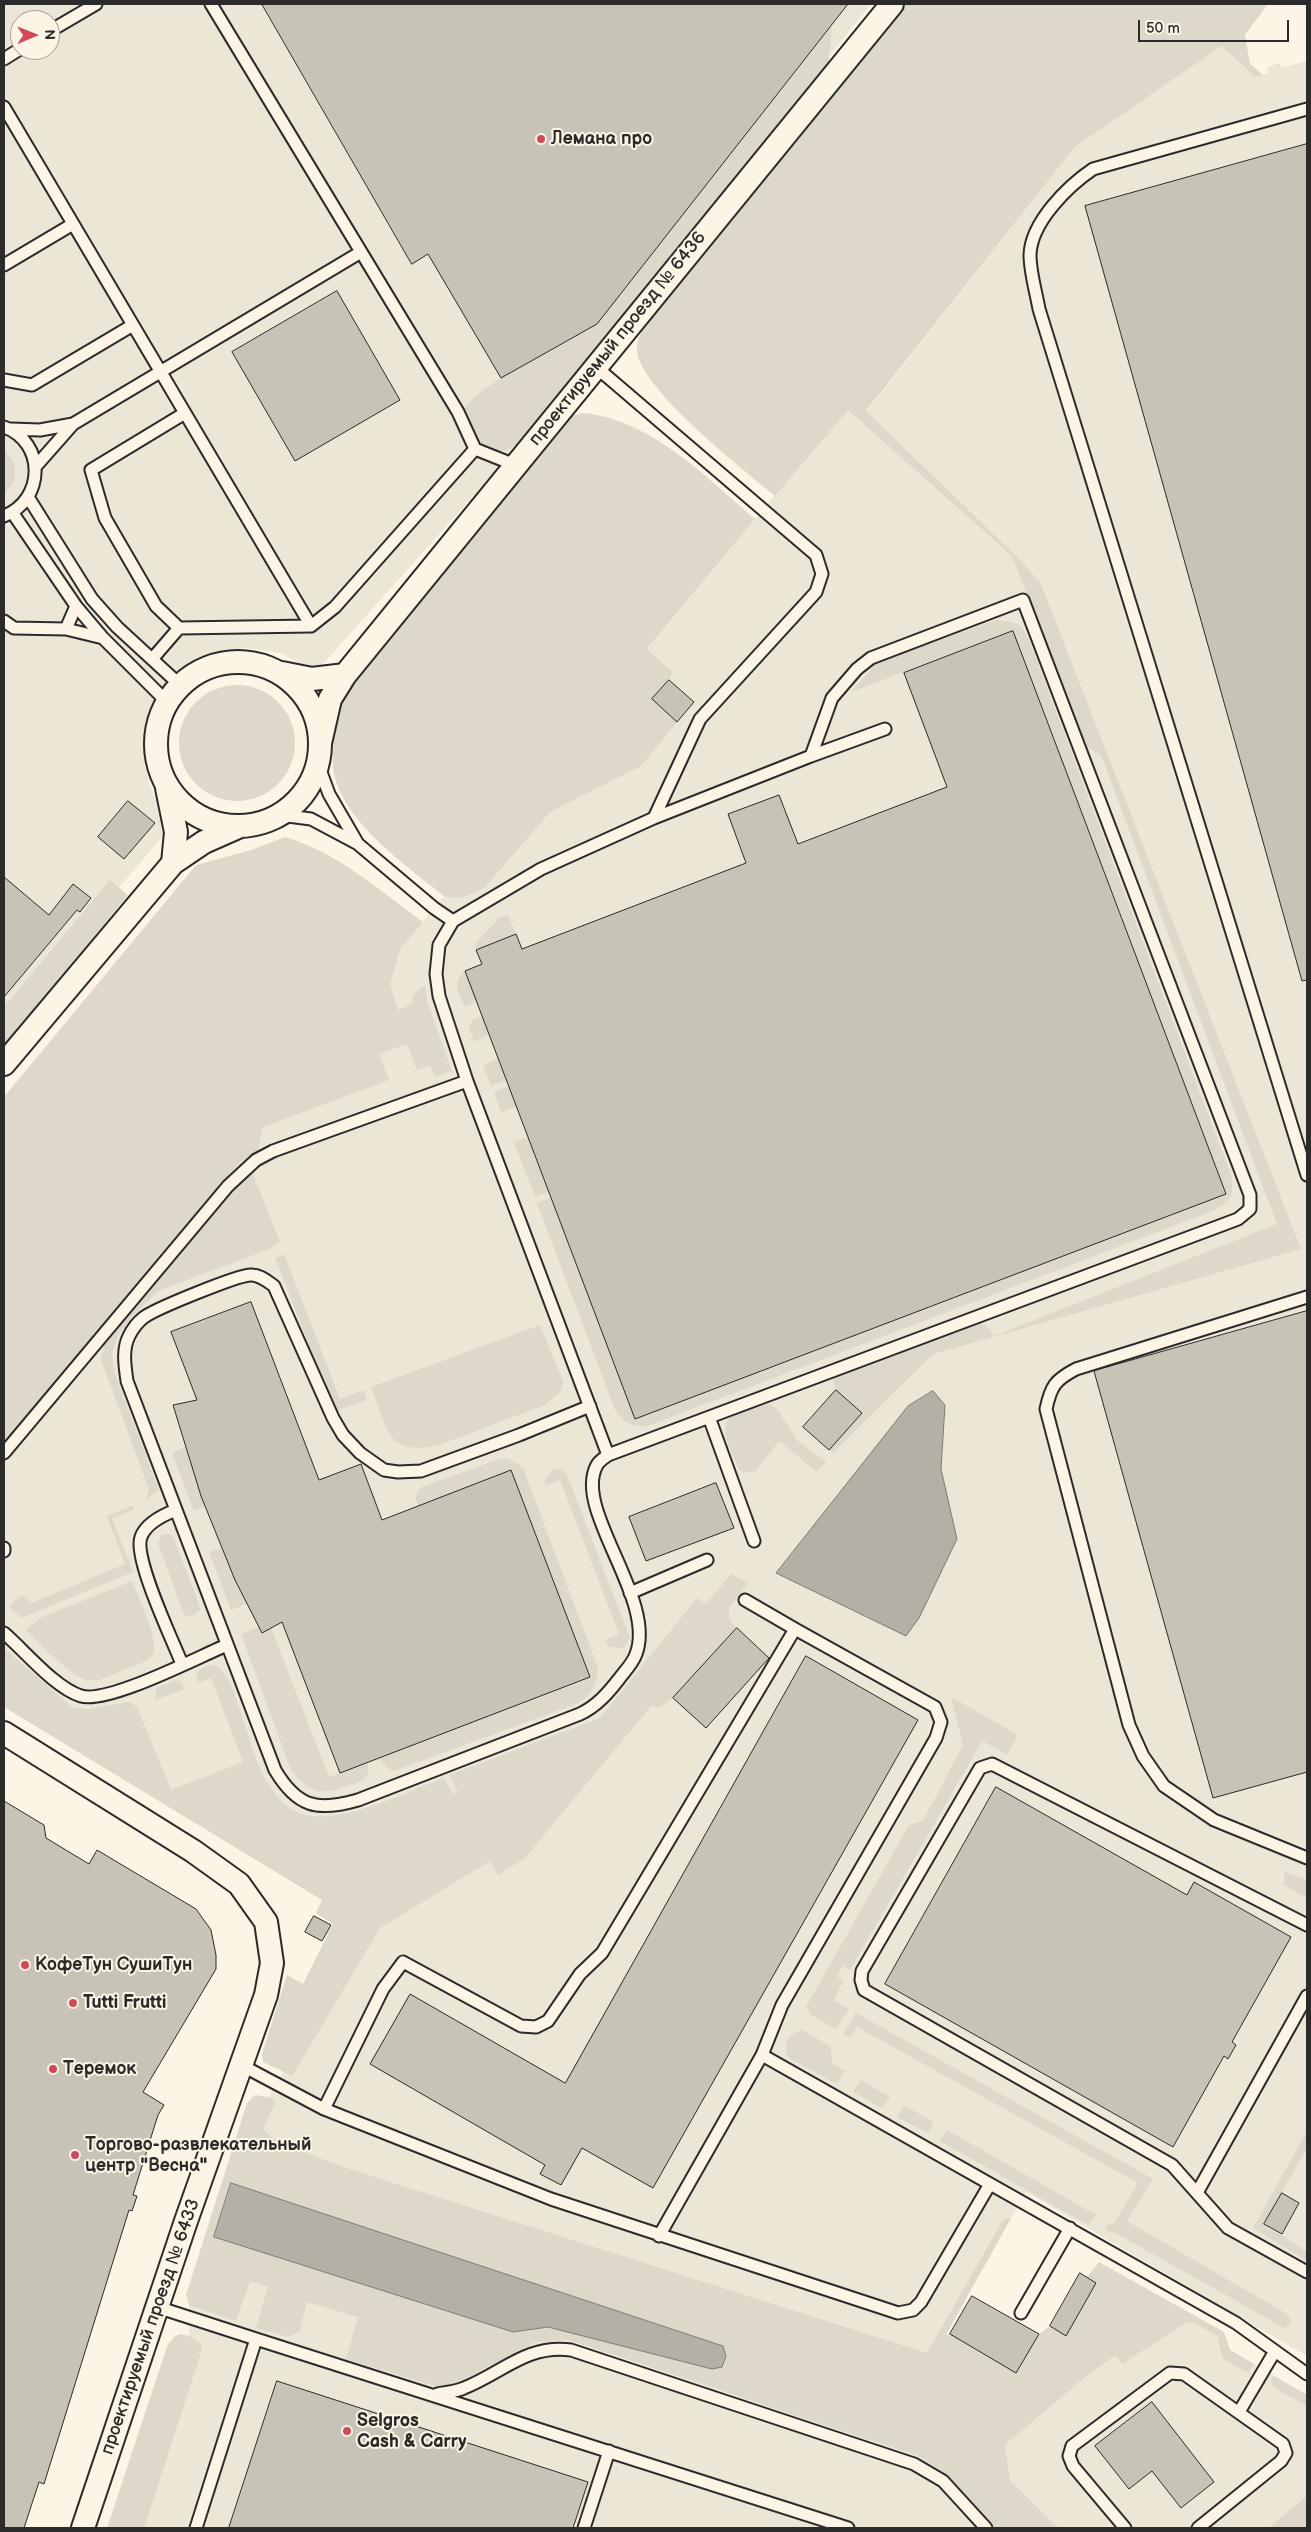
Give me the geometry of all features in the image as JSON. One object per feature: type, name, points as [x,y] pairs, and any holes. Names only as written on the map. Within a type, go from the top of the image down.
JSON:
[{"type":"street","name":"проектируемый проезд № 6436","points":[[319,753],[330,699],[345,675],[892,4]]},
{"type":"street","points":[[166,785],[179,802],[196,816],[217,824],[238,827],[260,824],[280,815],[297,802],[306,790],[319,753],[318,722],[310,702],[297,686],[280,673],[261,664],[239,661],[218,663],[197,672],[173,693],[158,722],[155,743],[158,765],[166,785],[176,832],[173,863]]},
{"type":"street","points":[[280,673],[312,679],[345,675]]},
{"type":"street","points":[[4,1064],[173,863],[204,842],[238,827]]},
{"type":"street","name":"проектируемый проезд № 6433","points":[[4,1733],[193,1851],[239,1884],[266,1922],[272,1963],[266,1995],[157,2307],[83,2528]]},
{"type":"lane","points":[[60,25],[96,4]]},
{"type":"lane","points":[[211,4],[458,412],[475,449],[515,465]]},
{"type":"lane","points":[[4,107],[311,626]]},
{"type":"lane","points":[[1307,109],[1093,169],[1074,182],[1055,202],[1039,228],[1030,254],[1039,309],[1307,1175]]},
{"type":"lane","points":[[4,265],[73,224]]},
{"type":"lane","points":[[36,466],[73,424],[361,252]]},
{"type":"lane","points":[[4,380],[32,384],[133,325]]},
{"type":"lane","points":[[596,368],[816,555],[822,574],[816,592],[700,719],[654,818]]},
{"type":"lane","points":[[185,413],[91,470],[105,518],[156,606],[179,628],[200,630],[311,626],[335,607],[475,449]]},
{"type":"lane","points":[[7,428],[40,430],[73,424]]},
{"type":"lane","points":[[7,428],[28,445],[36,466],[35,482],[28,497],[8,514],[76,606],[103,638],[173,693]]},
{"type":"lane","points":[[28,497],[92,599],[117,627],[153,658],[173,693]]},
{"type":"lane","points":[[590,1406],[519,1435],[421,1471],[398,1472],[384,1470],[360,1453],[343,1435],[318,1388],[274,1286],[262,1278],[251,1274],[158,1309],[144,1318],[130,1335],[125,1347],[127,1381],[275,1770],[284,1786],[296,1798],[312,1806],[326,1807],[358,1800],[593,1708],[612,1687],[636,1654],[639,1630],[630,1593],[593,1498],[592,1477],[597,1464],[608,1455],[1238,1219],[1250,1209],[1250,1195],[1023,600],[871,658],[857,669],[832,698],[810,756]]},
{"type":"lane","points":[[66,629],[76,606]]},
{"type":"lane","points":[[4,621],[14,628],[66,629],[103,638]]},
{"type":"lane","points":[[153,658],[179,628]]},
{"type":"lane","points":[[608,1455],[468,1081],[439,996],[436,974],[440,945],[453,921],[541,869],[654,818],[810,756],[885,729]]},
{"type":"lane","points":[[319,753],[330,794],[358,844]]},
{"type":"lane","points":[[280,815],[311,819],[358,844],[434,908],[453,921]]},
{"type":"lane","points":[[4,1453],[228,1186],[256,1160],[273,1151],[468,1081]]},
{"type":"lane","points":[[1307,1298],[1076,1370],[1059,1378],[1050,1392],[1046,1409],[1129,1725],[1143,1756],[1164,1786],[1214,1820],[1307,1858]]},
{"type":"lane","points":[[709,1417],[754,1541]]},
{"type":"lane","points":[[176,1510],[150,1524],[140,1537],[139,1548],[145,1571],[182,1664]]},
{"type":"lane","points":[[630,1593],[707,1560]]},
{"type":"lane","points":[[660,2236],[762,2055],[782,2005],[936,1738],[941,1722],[934,1707],[745,1600]]},
{"type":"lane","points":[[324,2109],[383,1989],[403,1962],[521,2026],[536,2027],[548,2021],[580,1974],[602,1953],[795,1629]]},
{"type":"lane","points":[[4,1633],[59,1683],[82,1696],[94,1697],[107,1695],[227,1645]]},
{"type":"lane","points":[[1307,1925],[992,1764],[980,1768],[862,1971],[861,1980],[864,1990],[1172,2165],[1228,2228],[1307,2272]]},
{"type":"lane","points":[[1198,2192],[1307,1996]]},
{"type":"lane","points":[[762,2055],[1236,2323],[1307,2374]]},
{"type":"lane","points":[[241,2065],[324,2109],[551,2199],[898,2313],[913,2310],[921,2302],[990,2184]]},
{"type":"lane","points":[[1021,2313],[1070,2228]]},
{"type":"lane","points":[[157,2307],[848,2528]]},
{"type":"lane","points":[[196,2528],[256,2339]]},
{"type":"lane","points":[[434,2395],[463,2389],[538,2350],[553,2348],[571,2350],[914,2464],[943,2481],[986,2528]]},
{"type":"lane","points":[[1240,2412],[1275,2351]]},
{"type":"lane","points":[[1125,2528],[1073,2466],[1069,2456],[1072,2446],[1170,2373],[1184,2374],[1240,2412],[1283,2444],[1286,2453],[1281,2461],[1198,2528]]},
{"type":"lane","points":[[584,2528],[609,2451]]},
{"type":"shaded area","points":[[4,4],[871,4],[525,438],[315,673],[281,653],[244,648],[207,655],[180,672],[159,696],[145,731],[144,763],[154,798],[173,824],[4,1023]]},
{"type":"shaded area","points":[[907,4],[1268,4],[1245,35],[1250,64],[1263,75],[1255,77],[1222,46],[1075,147],[866,411],[1018,558],[1040,582],[1301,1249],[933,1354],[833,1453],[829,1450],[862,1413],[836,1390],[833,1380],[836,1376],[978,1322],[988,1328],[994,1336],[1277,1224],[1101,755],[1086,747],[1012,556],[848,410],[775,496],[719,449],[674,407],[655,386],[643,367],[637,351],[638,341],[645,326]]},
{"type":"shaded area","points":[[832,25],[828,70],[516,445],[505,450],[496,451],[482,445],[476,438],[463,412],[470,402],[501,378],[597,324]]},
{"type":"shaded area","points":[[1222,46],[1255,77],[1268,73],[1267,67],[1280,63],[1281,68],[1307,61],[1307,2356],[1026,2192],[929,2364],[237,2148],[277,2083],[368,1915],[4,1707],[4,1420],[434,908],[764,508],[855,401],[867,411],[1075,147]]},
{"type":"shaded area","points":[[584,413],[609,418],[655,439],[697,469],[755,519],[647,649],[673,673],[652,699],[677,722],[641,766],[550,812],[485,887],[460,897],[444,896],[376,839],[347,804],[337,785],[333,766],[334,745],[337,724],[348,684],[570,416]]},
{"type":"shaded area","points":[[4,450],[15,466],[15,478],[4,494]]},
{"type":"shaded area","points":[[996,620],[1017,624],[1029,640],[1231,1175],[1232,1189],[1230,1198],[1210,1212],[650,1425],[639,1426],[630,1424],[615,1410],[537,1203],[551,1198],[635,1419],[1226,1194],[1013,631],[851,692],[876,663]]},
{"type":"shaded area","points":[[237,685],[259,690],[278,702],[290,721],[295,743],[290,765],[278,784],[259,796],[237,801],[215,796],[196,784],[184,765],[179,743],[184,721],[196,702],[215,690]]},
{"type":"shaded area","points":[[285,837],[322,852],[340,862],[423,922],[400,949],[390,983],[398,1010],[413,1004],[413,995],[425,985],[427,1001],[452,1071],[435,1077],[430,1065],[417,1070],[407,1044],[379,1054],[389,1080],[263,1127],[258,1151],[240,1162],[4,1444],[4,1097],[196,865],[251,850]]},
{"type":"shaded area","points":[[110,880],[128,895],[4,1044],[4,1007]]},
{"type":"shaded area","points":[[508,915],[516,934],[476,950],[476,943],[500,917]]},
{"type":"shaded area","points":[[465,971],[477,1001],[465,1007],[457,984]]},
{"type":"shaded area","points":[[482,1016],[489,1035],[474,1042],[469,1026],[473,1020]]},
{"type":"shaded area","points":[[498,1059],[506,1080],[491,1086],[483,1065]]},
{"type":"shaded area","points":[[509,1086],[517,1106],[501,1113],[494,1092]]},
{"type":"shaded area","points":[[528,1137],[549,1192],[535,1197],[514,1142]]},
{"type":"shaded area","points":[[253,1174],[280,1242],[267,1250],[158,1291],[131,1318],[118,1335],[112,1353],[114,1372],[159,1490],[146,1500],[149,1489],[101,1360],[104,1344],[241,1178]]},
{"type":"shaded area","points":[[284,1254],[340,1399],[364,1390],[367,1400],[335,1411],[275,1258]]},
{"type":"shaded area","points":[[540,1325],[563,1382],[561,1391],[545,1405],[439,1445],[422,1448],[408,1447],[399,1443],[392,1436],[386,1427],[371,1387]]},
{"type":"shaded area","points":[[933,1391],[945,1405],[941,1469],[957,1539],[919,1618],[906,1636],[776,1573],[908,1406]]},
{"type":"shaded area","points":[[769,1404],[777,1409],[797,1440],[826,1462],[817,1472],[779,1441],[756,1471],[743,1473],[739,1469],[728,1444],[725,1428],[727,1421],[733,1415],[742,1411]]},
{"type":"shaded area","points":[[185,1447],[205,1507],[194,1511],[172,1453]]},
{"type":"shaded area","points":[[499,1459],[510,1459],[523,1468],[598,1668],[595,1685],[586,1697],[576,1704],[394,1771],[387,1768],[379,1758],[590,1677],[511,1470],[418,1506],[416,1495],[422,1487]]},
{"type":"shaded area","points":[[554,1469],[561,1469],[567,1475],[630,1638],[624,1648],[609,1647],[605,1640],[619,1634],[560,1480],[545,1486],[545,1478]]},
{"type":"shaded area","points":[[132,1506],[134,1509],[112,1519],[133,1572],[21,1618],[9,1606],[22,1595],[32,1603],[125,1564],[107,1516]]},
{"type":"shaded area","points":[[162,1534],[173,1536],[199,1604],[200,1610],[192,1616],[186,1616],[182,1610],[158,1543]]},
{"type":"shaded area","points":[[221,1548],[246,1604],[231,1610],[209,1552]]},
{"type":"shaded area","points":[[731,1574],[748,1583],[729,1608],[729,1619],[737,1628],[673,1698],[660,1707],[651,1706],[525,1858],[498,1875],[490,1861],[380,1928],[292,2076],[263,2062],[262,2054],[287,1975],[303,1984],[333,1924],[316,1913],[322,1900],[4,1707],[4,1648],[72,1707],[89,1709],[130,1702],[137,1707],[171,1790],[243,1762],[211,1678],[198,1683],[196,1674],[198,1672],[210,1665],[216,1665],[226,1676],[233,1690],[262,1773],[280,1799],[294,1811],[309,1816],[347,1813],[389,1800],[443,1778],[454,1794],[458,1792],[449,1775],[600,1718],[697,1598],[706,1604]]},
{"type":"shaded area","points":[[132,1581],[148,1620],[154,1641],[152,1656],[141,1663],[103,1679],[93,1681],[84,1679],[62,1665],[26,1630],[40,1618]]},
{"type":"shaded area","points":[[259,1627],[262,1633],[271,1628],[329,1777],[367,1763],[369,1771],[363,1779],[339,1789],[323,1791],[310,1788],[291,1770],[241,1634]]},
{"type":"shaded area","points":[[176,1680],[181,1682],[184,1689],[155,1700],[156,1688]]},
{"type":"shaded area","points":[[951,1697],[1018,1735],[1007,1755],[982,1741],[850,1970],[843,1966],[837,1976],[843,1981],[834,2001],[849,2009],[836,2029],[811,2015],[806,2007],[909,1825],[923,1821],[963,1745]]},
{"type":"shaded area","points":[[1284,1872],[1307,1880],[1307,1898],[1284,1885]]},
{"type":"shaded area","points":[[856,2013],[1153,2179],[1127,2221],[1287,2314],[1291,2321],[1286,2329],[1119,2235],[1105,2230],[1109,2223],[1113,2225],[1138,2183],[857,2027],[850,2037],[843,2034]]},
{"type":"shaded area","points":[[802,2030],[830,2046],[833,2064],[845,2071],[836,2084],[789,2058],[786,2044],[793,2034]]},
{"type":"shaded area","points":[[861,2080],[890,2097],[882,2108],[853,2092]]},
{"type":"shaded area","points":[[255,2095],[268,2097],[276,2101],[263,2129],[273,2139],[337,2165],[927,2353],[1000,2225],[1005,2219],[1011,2218],[946,2335],[950,2334],[1016,2372],[1039,2334],[1050,2326],[1066,2335],[1096,2283],[1087,2277],[1099,2262],[1224,2332],[1230,2350],[1254,2364],[1249,2373],[1223,2359],[1217,2336],[1192,2322],[1184,2324],[1122,2364],[1115,2356],[1083,2379],[1005,2445],[1010,2481],[1059,2528],[996,2528],[943,2472],[919,2456],[568,2340],[536,2342],[466,2378],[448,2385],[435,2386],[346,2359],[358,2317],[307,2302],[299,2332],[288,2337],[256,2328],[268,2287],[250,2281],[236,2321],[189,2305],[186,2295],[247,2103]],"holes":[[[231,2183],[723,2346],[726,2356],[712,2369],[548,2327],[513,2332],[215,2237]]]},
{"type":"shaded area","points":[[904,2105],[934,2122],[928,2133],[897,2117]]},
{"type":"shaded area","points":[[947,2130],[1096,2215],[1088,2225],[940,2141]]},
{"type":"shaded area","points":[[1307,2131],[1307,2148],[1264,2224],[1307,2252],[1307,2261],[1253,2228]]},
{"type":"shaded area","points":[[231,2183],[723,2346],[726,2356],[722,2367],[712,2369],[548,2327],[513,2332],[214,2237]]},
{"type":"shaded area","points":[[210,2242],[516,2343],[568,2340],[736,2396],[885,2400],[1007,2528],[114,2528],[173,2351],[189,2336],[189,2305]]},
{"type":"shaded area","points":[[1192,2322],[1217,2336],[1230,2350],[1307,2395],[1307,2500],[1275,2528],[1059,2528],[1009,2481],[1005,2445],[1083,2379],[1116,2356],[1121,2364],[1184,2323]]},
{"type":"shaded area","points":[[180,2334],[189,2336],[202,2345],[201,2353],[144,2528],[107,2528],[168,2344],[174,2337]]},
{"type":"shaded area","points":[[1274,2376],[1307,2395],[1307,2406],[1273,2387],[1271,2380]]},
{"type":"shaded area","points":[[1307,2496],[1307,2527],[1268,2528]]},
{"type":"building","name":"Лемана про","points":[[262,4],[848,4],[597,324],[501,378],[428,254],[412,264]]},
{"type":"building","points":[[1307,144],[1307,980],[1302,981],[1085,206]]},
{"type":"building","points":[[337,291],[400,400],[295,461],[232,352]]},
{"type":"building","points":[[1013,631],[1226,1194],[635,1419],[465,971],[482,964],[476,950],[516,934],[522,949],[746,863],[728,814],[779,795],[798,844],[947,787],[904,673]]},
{"type":"building","points":[[669,680],[694,702],[677,722],[652,699]]},
{"type":"building","points":[[128,801],[155,823],[124,859],[98,837]]},
{"type":"building","points":[[4,877],[49,915],[73,884],[91,898],[80,912],[77,910],[4,997]]},
{"type":"building","points":[[251,1302],[319,1480],[361,1464],[382,1520],[511,1470],[590,1677],[340,1773],[282,1622],[262,1633],[235,1580],[201,1496],[173,1405],[197,1400],[171,1332]]},
{"type":"building","points":[[1307,1311],[1307,1772],[1213,1798],[1094,1371]]},
{"type":"building","points":[[836,1390],[862,1413],[829,1450],[803,1427]]},
{"type":"building","points":[[716,1483],[734,1528],[646,1561],[629,1517]]},
{"type":"building","points":[[737,1628],[769,1658],[706,1728],[673,1698]]},
{"type":"building","points":[[806,1656],[918,1720],[653,2188],[582,2148],[561,2185],[540,2174],[545,2165],[370,2064],[410,1994],[565,2083]]},
{"type":"building","points":[[996,1787],[1187,1895],[1194,1882],[1291,1937],[1232,2042],[1236,2045],[1228,2059],[1224,2056],[1173,2147],[885,1984]]},
{"type":"building","name":"Торгово-развлекательный центр \"Весна\"","points":[[4,1801],[44,1825],[46,1838],[89,1864],[97,1850],[196,1909],[211,1930],[216,1955],[216,1969],[143,2092],[164,2105],[158,2115],[133,2195],[137,2196],[132,2211],[129,2210],[44,2484],[39,2482],[24,2528],[4,2528]]},
{"type":"building","points":[[314,1916],[331,1925],[322,1941],[305,1932]]},
{"type":"building","points":[[1282,2193],[1299,2203],[1282,2234],[1264,2224]]},
{"type":"building","points":[[1080,2273],[1096,2283],[1066,2336],[1050,2326]]},
{"type":"building","points":[[972,2296],[1039,2334],[1016,2373],[950,2334]]},
{"type":"building","name":"Selgros Cash & Carry","points":[[277,2381],[588,2482],[573,2528],[229,2528]]},
{"type":"building","points":[[1152,2402],[1214,2482],[1181,2508],[1152,2471],[1129,2489],[1095,2446]]},
{"type":"place","name":"Лемана про","points":[[541,139]]},
{"type":"place","name":"КофеТун СушиТун","points":[[25,1965]]},
{"type":"place","name":"Tutti Frutti","points":[[73,2003]]},
{"type":"place","name":"Теремок","points":[[53,2069]]},
{"type":"place","name":"Торгово-развлекательный центр \"Весна\"","points":[[75,2155]]},
{"type":"place","name":"Selgros Cash & Carry","points":[[347,2431]]}]
